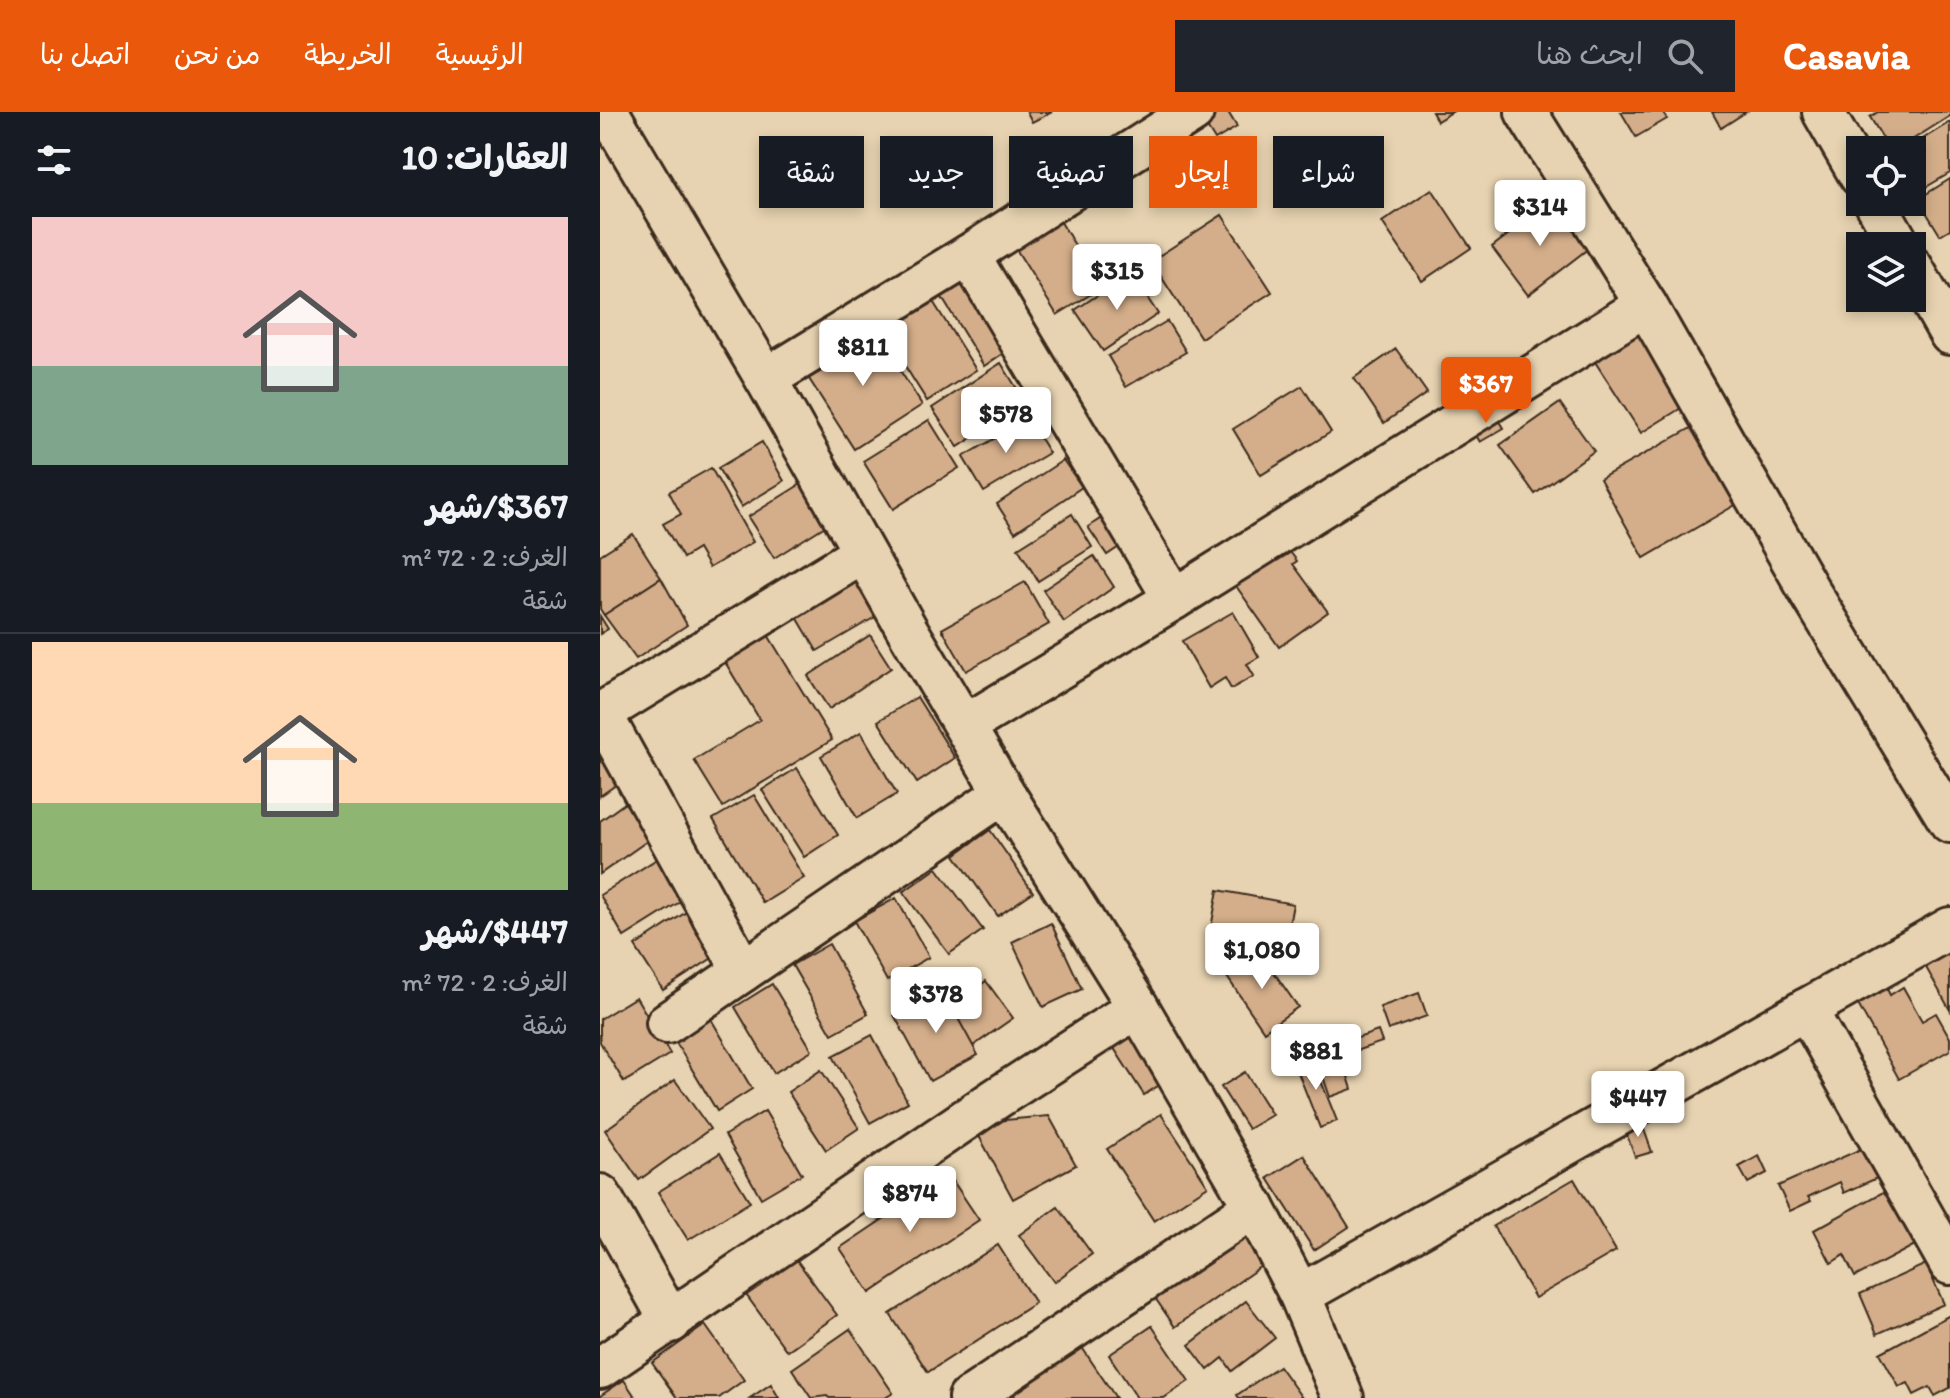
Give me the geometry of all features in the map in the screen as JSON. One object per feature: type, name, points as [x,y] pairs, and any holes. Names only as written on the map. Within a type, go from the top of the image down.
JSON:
[{"type":"street","points":[[608,112],[1004,793],[1138,1007],[1254,1207],[1300,1295],[1343,1398]]},
{"type":"street","points":[[1526,112],[1646,305],[1811,594],[1950,822]]},
{"type":"street","points":[[1823,112],[1846,152]]},
{"type":"street","points":[[766,379],[969,255],[1173,117]]},
{"type":"street","points":[[969,255],[1174,599]]},
{"type":"street","points":[[1926,292],[1950,334]]},
{"type":"street","points":[[966,725],[1646,305]]},
{"type":"street","points":[[743,971],[601,714],[863,553]]},
{"type":"street","points":[[667,1023],[1004,793]]},
{"type":"street","points":[[1300,1295],[1950,928]]},
{"type":"street","points":[[600,1368],[997,1098],[1138,1007]]},
{"type":"street","points":[[1806,1009],[1950,1264]]},
{"type":"street","points":[[600,1195],[671,1322]]},
{"type":"street","points":[[969,1398],[1254,1207]]},
{"type":"building","points":[[1027,112],[1052,112],[1032,122]]},
{"type":"building","points":[[1213,112],[1228,112],[1237,127],[1222,136],[1213,136],[1202,119]]},
{"type":"building","points":[[1432,112],[1452,112],[1437,121]]},
{"type":"building","points":[[1621,112],[1663,112],[1667,119],[1636,137]]},
{"type":"building","points":[[1712,112],[1746,112],[1721,128]]},
{"type":"building","points":[[1878,112],[1950,112],[1950,116],[1918,136],[1882,136],[1870,117]]},
{"type":"building","points":[[1950,122],[1950,173],[1926,187],[1926,137]]},
{"type":"building","points":[[1950,179],[1950,229],[1940,235],[1926,212],[1926,194]]},
{"type":"building","points":[[1432,189],[1471,248],[1422,281],[1382,222]]},
{"type":"building","points":[[1553,200],[1589,248],[1528,295],[1492,247]]},
{"type":"building","points":[[1056,214],[1101,288],[1057,315],[1011,241]]},
{"type":"building","points":[[1222,215],[1272,292],[1201,338],[1151,261]]},
{"type":"building","points":[[964,270],[1011,348],[984,366],[936,288]]},
{"type":"building","points":[[1131,273],[1158,314],[1103,351],[1075,310]]},
{"type":"building","points":[[927,292],[976,370],[927,401],[878,323]]},
{"type":"building","points":[[1167,321],[1186,352],[1126,387],[1108,356]]},
{"type":"building","points":[[1635,325],[1686,405],[1641,433],[1590,354]]},
{"type":"building","points":[[873,328],[922,405],[854,449],[804,371]]},
{"type":"building","points":[[1396,349],[1427,393],[1384,423],[1354,378]]},
{"type":"building","points":[[1001,363],[1026,403],[958,447],[932,408]]},
{"type":"building","points":[[1302,386],[1331,432],[1261,475],[1233,429]]},
{"type":"building","points":[[1560,403],[1594,451],[1535,494],[1500,445]]},
{"type":"building","points":[[1492,408],[1504,428],[1480,442],[1468,422]]},
{"type":"building","points":[[1028,419],[1049,453],[984,492],[963,457]]},
{"type":"building","points":[[929,420],[959,468],[893,509],[863,461]]},
{"type":"building","points":[[1700,423],[1744,500],[1644,558],[1600,479]]},
{"type":"building","points":[[762,442],[784,481],[741,507],[718,468]]},
{"type":"building","points":[[1063,460],[1082,487],[1015,532],[997,504]]},
{"type":"building","points":[[711,468],[753,542],[709,568],[698,549],[683,558],[663,524],[681,514],[669,492]]},
{"type":"building","points":[[804,482],[830,523],[774,558],[748,517]]},
{"type":"building","points":[[1072,514],[1092,547],[1038,581],[1018,548]]},
{"type":"building","points":[[1103,517],[1122,545],[1107,555],[1088,527]]},
{"type":"building","points":[[633,534],[661,578],[604,615],[600,609],[600,555]]},
{"type":"building","points":[[1281,540],[1297,561],[1293,564],[1328,612],[1279,647],[1236,586],[1275,558]]},
{"type":"building","points":[[1094,556],[1114,587],[1064,622],[1043,590]]},
{"type":"building","points":[[854,577],[877,616],[817,651],[794,612]]},
{"type":"building","points":[[661,578],[687,625],[636,659],[604,615]]},
{"type":"building","points":[[1025,582],[1049,624],[966,671],[942,629]]},
{"type":"building","points":[[1233,612],[1259,657],[1247,664],[1254,676],[1231,689],[1225,678],[1209,688],[1182,641]]},
{"type":"building","points":[[600,616],[608,629],[600,634]]},
{"type":"building","points":[[765,630],[832,740],[723,807],[694,760],[760,720],[722,657]]},
{"type":"building","points":[[870,635],[891,668],[829,709],[808,676]]},
{"type":"building","points":[[917,697],[955,758],[917,783],[878,721]]},
{"type":"building","points":[[861,732],[897,794],[857,818],[821,756]]},
{"type":"building","points":[[600,746],[623,780],[600,796]]},
{"type":"building","points":[[797,768],[838,835],[804,857],[762,790]]},
{"type":"building","points":[[754,795],[804,878],[763,903],[713,819]]},
{"type":"building","points":[[625,803],[650,839],[600,874],[600,821]]},
{"type":"building","points":[[990,830],[1033,892],[998,916],[955,855]]},
{"type":"building","points":[[657,859],[683,900],[624,937],[600,895]]},
{"type":"building","points":[[937,868],[983,930],[949,954],[903,892]]},
{"type":"building","points":[[1218,890],[1293,904],[1284,952],[1209,939]]},
{"type":"building","points":[[896,898],[929,957],[887,981],[854,921]]},
{"type":"building","points":[[691,909],[720,953],[663,990],[635,946]]},
{"type":"building","points":[[1051,923],[1082,989],[1043,1007],[1012,942]]},
{"type":"building","points":[[829,944],[868,1014],[832,1034],[792,965]]},
{"type":"building","points":[[1950,950],[1950,1010],[1924,964]]},
{"type":"building","points":[[1259,951],[1298,1007],[1264,1031],[1225,974]]},
{"type":"building","points":[[986,981],[1013,1018],[973,1046],[947,1009]]},
{"type":"building","points":[[1884,983],[1890,995],[1903,987],[1922,1021],[1936,1013],[1950,1038],[1950,1050],[1899,1079],[1855,999]]},
{"type":"building","points":[[772,984],[812,1050],[774,1073],[735,1007]]},
{"type":"building","points":[[942,989],[978,1055],[930,1081],[894,1015]]},
{"type":"building","points":[[1419,993],[1427,1016],[1388,1030],[1380,1007]]},
{"type":"building","points":[[636,997],[670,1054],[624,1082],[600,1042],[600,1019]]},
{"type":"building","points":[[1126,1017],[1167,1080],[1144,1095],[1103,1031]]},
{"type":"building","points":[[711,1019],[752,1089],[717,1111],[675,1041]]},
{"type":"building","points":[[1378,1031],[1382,1042],[1341,1056],[1337,1045]]},
{"type":"building","points":[[872,1035],[908,1102],[870,1123],[833,1056]]},
{"type":"building","points":[[1311,1056],[1337,1121],[1320,1128],[1294,1062]]},
{"type":"building","points":[[1343,1061],[1352,1089],[1330,1097],[1320,1068]]},
{"type":"building","points":[[821,1070],[859,1128],[826,1150],[788,1092]]},
{"type":"building","points":[[1245,1072],[1272,1115],[1248,1129],[1221,1087]]},
{"type":"building","points":[[675,1080],[710,1129],[639,1180],[605,1130]]},
{"type":"building","points":[[765,1111],[802,1174],[761,1198],[725,1135]]},
{"type":"building","points":[[1161,1114],[1208,1186],[1154,1221],[1107,1149]]},
{"type":"building","points":[[1049,1116],[1076,1165],[1013,1199],[972,1123]]},
{"type":"building","points":[[1641,1121],[1652,1152],[1635,1157],[1624,1127]]},
{"type":"building","points":[[1863,1148],[1877,1178],[1844,1193],[1840,1182],[1808,1197],[1811,1201],[1790,1211],[1778,1186]]},
{"type":"building","points":[[720,1153],[750,1202],[688,1240],[658,1192]]},
{"type":"building","points":[[1304,1155],[1349,1227],[1314,1250],[1268,1178]]},
{"type":"building","points":[[1759,1156],[1767,1173],[1748,1183],[1739,1167]]},
{"type":"building","points":[[949,1175],[979,1220],[870,1293],[840,1248]]},
{"type":"building","points":[[1574,1179],[1616,1251],[1535,1298],[1493,1226]]},
{"type":"building","points":[[1885,1191],[1915,1245],[1855,1277],[1844,1255],[1831,1263],[1814,1230]]},
{"type":"building","points":[[1058,1207],[1092,1254],[1054,1282],[1019,1235]]},
{"type":"building","points":[[1242,1232],[1264,1264],[1175,1327],[1153,1295]]},
{"type":"building","points":[[998,1245],[1035,1303],[928,1372],[890,1314]]},
{"type":"building","points":[[793,1255],[837,1315],[787,1351],[744,1292]]},
{"type":"building","points":[[1926,1264],[1944,1304],[1877,1334],[1860,1294]]},
{"type":"building","points":[[1246,1301],[1275,1338],[1232,1371],[1223,1358],[1208,1370],[1189,1345]]},
{"type":"building","points":[[1950,1315],[1950,1388],[1935,1396],[1930,1387],[1914,1395],[1908,1383],[1899,1387],[1880,1353]]},
{"type":"building","points":[[705,1325],[744,1380],[719,1398],[677,1398],[652,1363]]},
{"type":"building","points":[[1152,1326],[1189,1381],[1164,1398],[1137,1398],[1109,1355]]},
{"type":"building","points":[[850,1329],[893,1393],[885,1398],[811,1398],[792,1369]]},
{"type":"building","points":[[1077,1340],[1116,1398],[1016,1398],[1008,1386]]},
{"type":"building","points":[[1279,1366],[1302,1398],[1239,1398],[1237,1395]]},
{"type":"building","points":[[624,1380],[636,1398],[600,1398],[600,1396]]},
{"type":"building","points":[[771,1384],[779,1398],[750,1398]]}]
